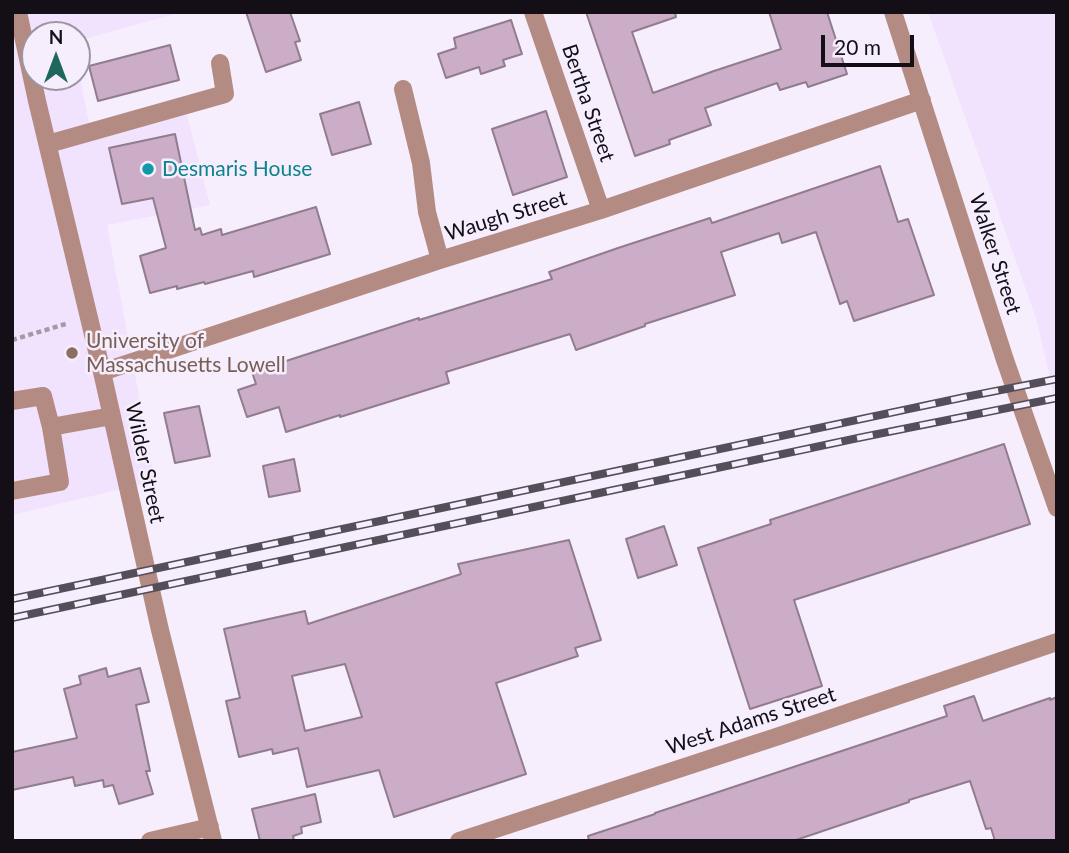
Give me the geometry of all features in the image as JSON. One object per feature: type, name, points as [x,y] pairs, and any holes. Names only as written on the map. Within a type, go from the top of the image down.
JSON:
[{"type":"street","name":"Wilder Street","points":[[18,12],[160,630],[211,834]]},
{"type":"street","name":"Bertha Street","points":[[533,12],[601,209]]},
{"type":"street","name":"Walker Street","points":[[893,12],[1005,360],[1057,508]]},
{"type":"street","points":[[47,144],[225,94],[220,63]]},
{"type":"street","points":[[402,89],[421,163],[427,212],[440,260]]},
{"type":"street","name":"Waugh Street","points":[[102,372],[601,209],[922,100]]},
{"type":"street","points":[[12,401],[43,396],[60,482],[12,491]]},
{"type":"street","points":[[51,427],[112,416]]},
{"type":"street","name":"West Adams Street","points":[[459,841],[1057,642]]},
{"type":"street","points":[[150,841],[211,834]]},
{"type":"path","points":[[12,340],[89,317]]},
{"type":"shaded area","name":"University of Massachusetts Lowell","points":[[12,12],[182,12],[91,37],[91,21],[21,21],[21,91],[83,91],[92,139],[186,111],[210,205],[107,225],[155,481],[12,515]]},
{"type":"shaded area","points":[[928,12],[1057,12],[1057,408],[1036,318]]},
{"type":"building","points":[[246,12],[290,12],[300,41],[295,42],[301,60],[266,72]]},
{"type":"building","points":[[586,12],[675,12],[676,17],[632,32],[653,93],[781,49],[769,12],[827,12],[847,74],[808,87],[806,82],[780,90],[777,83],[705,108],[711,125],[669,140],[670,144],[635,156]]},
{"type":"building","points":[[511,20],[522,54],[503,60],[505,66],[481,74],[479,67],[446,78],[438,54],[456,48],[454,38]]},
{"type":"building","points":[[170,45],[179,80],[98,101],[91,65]]},
{"type":"building","points":[[359,102],[371,144],[332,155],[320,114]]},
{"type":"building","points":[[546,111],[567,177],[513,195],[492,129]]},
{"type":"building","points":[[175,134],[195,230],[200,228],[202,235],[221,229],[222,235],[316,207],[330,254],[254,277],[253,271],[205,284],[204,282],[177,289],[177,286],[150,293],[140,256],[166,248],[153,198],[122,204],[109,148]]},
{"type":"building","points":[[880,166],[898,222],[908,219],[934,295],[854,321],[847,301],[840,304],[816,232],[782,243],[779,233],[721,252],[735,295],[576,350],[570,334],[446,372],[449,383],[286,432],[279,407],[247,417],[238,390],[256,384],[252,372],[419,318],[552,279],[549,272],[618,248],[710,218],[712,223]]},
{"type":"building","points":[[199,406],[210,456],[175,463],[164,413]]},
{"type":"building","points":[[1004,444],[1030,524],[794,600],[822,686],[750,709],[698,548],[771,524],[770,520]]},
{"type":"building","points":[[294,459],[300,491],[269,497],[263,466]]},
{"type":"building","points":[[664,526],[677,565],[638,578],[626,539]]},
{"type":"building","points":[[569,540],[601,640],[575,648],[578,656],[496,683],[526,774],[394,817],[379,770],[307,787],[298,748],[273,754],[272,749],[239,757],[226,701],[240,698],[224,629],[305,611],[308,624],[461,574],[458,564]],"holes":[[[345,664],[362,717],[305,731],[292,676]]]},
{"type":"building","points":[[106,668],[108,677],[140,668],[149,702],[136,705],[150,771],[146,771],[153,794],[119,804],[113,785],[104,787],[103,780],[75,786],[73,777],[12,790],[12,752],[77,738],[64,689],[81,684],[79,676]]},
{"type":"building","points":[[974,696],[983,721],[1057,697],[1057,841],[995,841],[991,828],[986,829],[970,781],[793,841],[589,841],[588,836],[947,716],[944,706]]},
{"type":"building","points":[[315,794],[321,822],[301,827],[302,833],[293,836],[294,841],[260,841],[252,809]]},
{"type":"railway","points":[[12,599],[1057,379]]},
{"type":"railway","points":[[12,618],[1057,398]]},
{"type":"place","name":"Desmaris House","points":[[148,169]]},
{"type":"place","name":"University of Massachusetts Lowell","points":[[72,353]]}]
